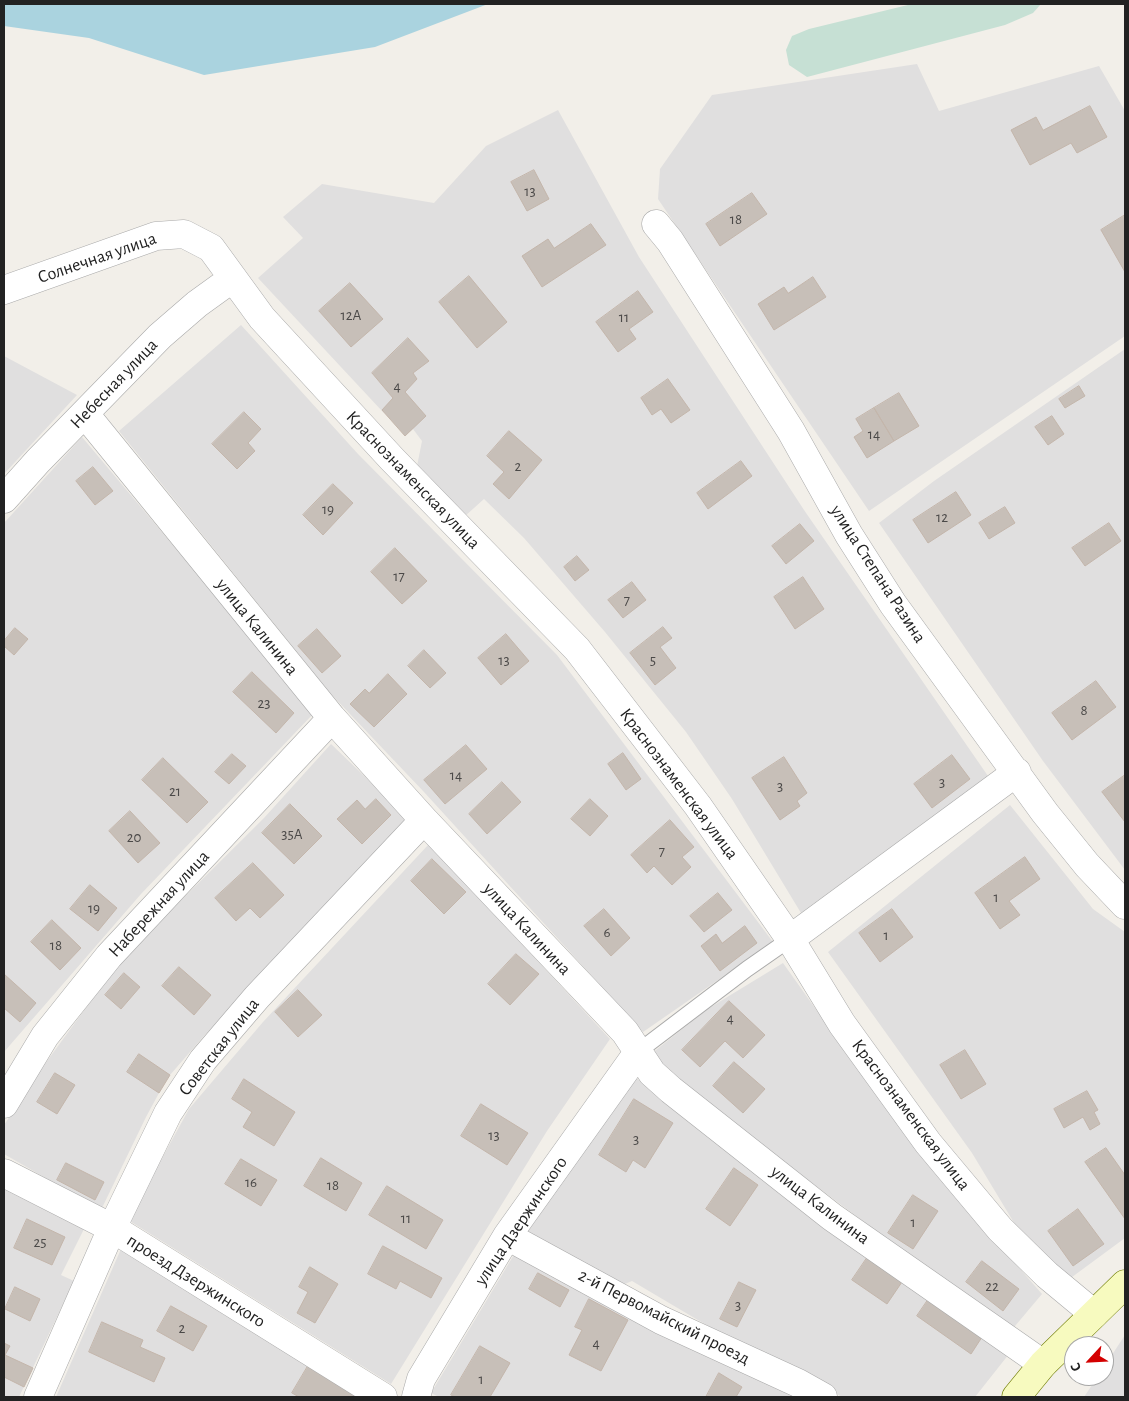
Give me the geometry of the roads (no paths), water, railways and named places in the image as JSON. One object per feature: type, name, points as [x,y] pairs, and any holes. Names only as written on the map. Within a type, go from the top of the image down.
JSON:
[{"type":"main road","points":[[1016,1397],[1043,1364],[1094,1314],[1124,1288]]},
{"type":"street","name":"улица Степана Разина","points":[[656,224],[670,240],[791,431],[849,535],[893,604],[1046,813],[1087,865],[1125,905]]},
{"type":"street","name":"Солнечная улица","points":[[4,290],[156,236],[184,234],[210,248],[233,278]]},
{"type":"street","name":"Небесная улица","points":[[4,499],[160,336],[197,304],[233,278]]},
{"type":"street","name":"Краснознаменская улица","points":[[233,278],[262,318],[392,460],[577,649],[698,806],[790,939],[842,1024],[928,1143],[1000,1229],[1047,1275],[1094,1314]]},
{"type":"street","name":"улица Калинина","points":[[85,414],[332,718],[424,820],[624,1032],[639,1051],[652,1073],[832,1216],[1043,1364]]},
{"type":"street","name":"Набережная улица","points":[[4,1104],[45,1036],[109,956],[332,718]]},
{"type":"street","points":[[790,939],[1017,772]]},
{"type":"street","name":"Советская улица","points":[[38,1397],[112,1228],[168,1114],[203,1060],[257,997],[424,820]]},
{"type":"street","name":"улица Дзержинского","points":[[416,1397],[421,1379],[507,1236],[639,1051]]},
{"type":"street","name":"проезд Дзержинского","points":[[4,1173],[112,1228],[383,1397]]},
{"type":"street","name":"2-й Первомайский проезд","points":[[507,1236],[661,1320],[798,1383],[823,1397]]},
{"type":"lane","points":[[639,1051],[747,969],[790,939]]},
{"type":"water","points":[[4,4],[488,4],[375,47],[204,75],[89,38],[4,26]]}]
